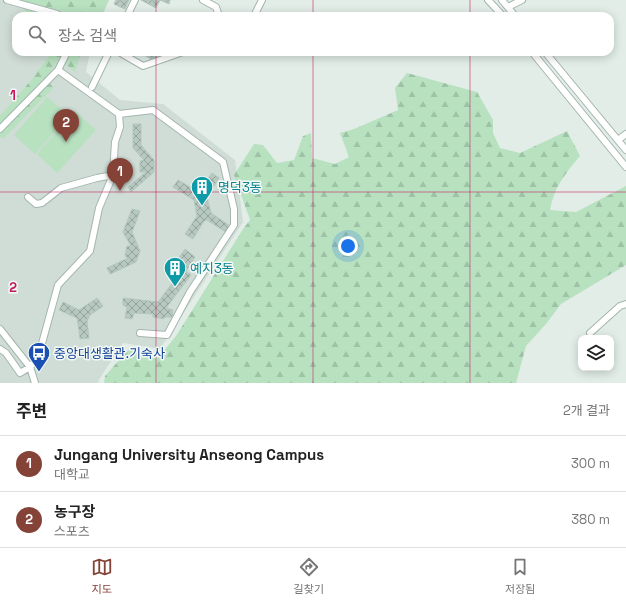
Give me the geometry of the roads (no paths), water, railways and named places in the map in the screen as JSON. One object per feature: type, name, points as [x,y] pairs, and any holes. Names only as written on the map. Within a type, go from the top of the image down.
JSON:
[{"type":"street","points":[[7,0],[50,12]]},
{"type":"street","points":[[129,12],[135,0]]},
{"type":"street","points":[[202,0],[216,7],[218,12]]},
{"type":"street","points":[[216,7],[220,0]]},
{"type":"street","points":[[256,12],[262,0]]},
{"type":"street","points":[[488,0],[499,12]]},
{"type":"street","points":[[502,0],[512,12]]},
{"type":"street","points":[[508,7],[522,0]]},
{"type":"street","points":[[0,129],[58,70],[65,56]]},
{"type":"street","points":[[92,87],[107,56]]},
{"type":"street","points":[[126,56],[142,66],[171,56]]},
{"type":"street","points":[[535,56],[626,167]]},
{"type":"street","points":[[548,56],[626,150]]},
{"type":"street","points":[[58,70],[119,114],[153,110],[223,162],[234,209],[234,225],[190,292],[167,335],[140,333]]},
{"type":"street","points":[[0,349],[6,354],[20,374],[30,367],[38,358],[58,285],[90,251],[99,208],[113,175],[115,142],[120,128],[119,114]]},
{"type":"street","points":[[618,140],[626,134]]},
{"type":"street","points":[[28,197],[36,204],[42,203],[61,188],[113,175]]},
{"type":"street","points":[[590,333],[620,306],[626,304]]},
{"type":"street","points":[[0,329],[30,367],[35,383]]},
{"type":"place","name":"농구장","points":[[66,142]]},
{"type":"place","name":"Jungang University Anseong Campus","points":[[120,191]]},
{"type":"place","name":"명덕3동","points":[[202,206]]},
{"type":"place","name":"예지3동","points":[[175,288]]},
{"type":"place","name":"중앙대생활관.기숙사","points":[[39,372]]}]
